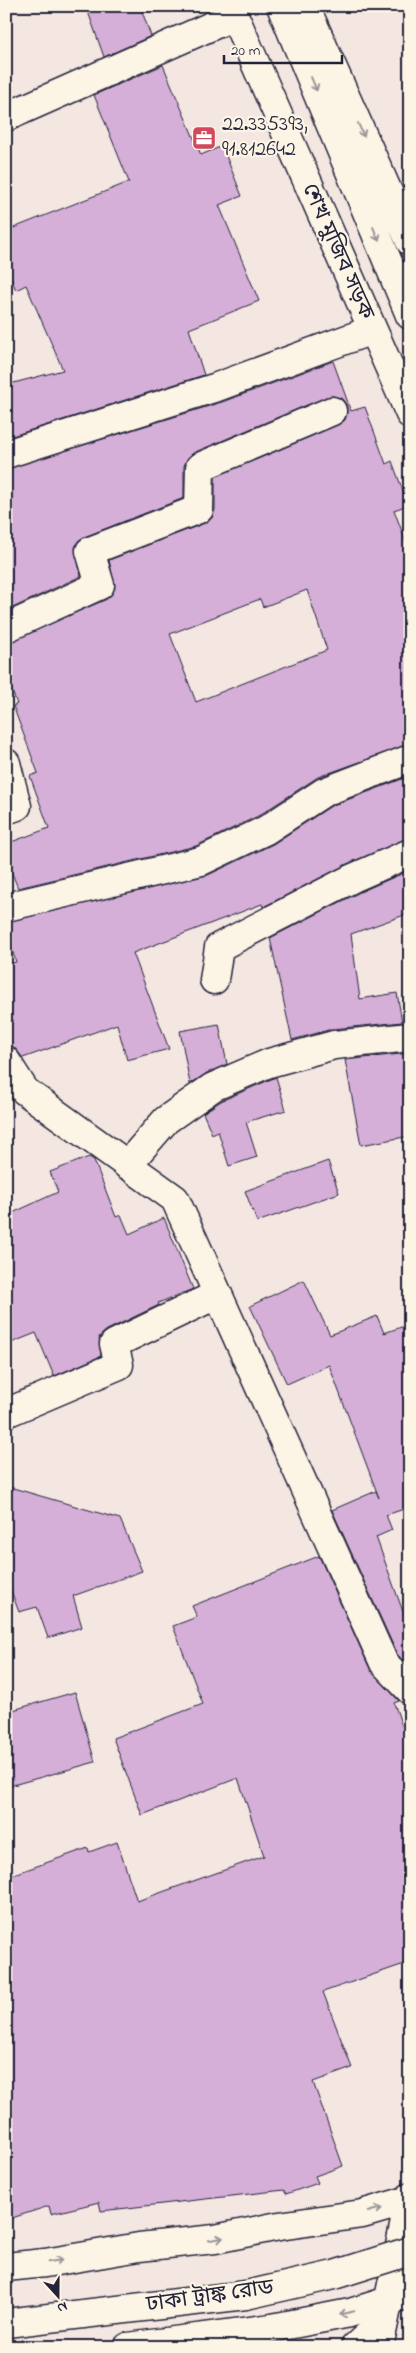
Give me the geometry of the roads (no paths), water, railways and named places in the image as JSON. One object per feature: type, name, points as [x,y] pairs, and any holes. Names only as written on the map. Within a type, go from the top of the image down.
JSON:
[{"type":"main road","points":[[281,6],[410,314]]},
{"type":"main road","points":[[305,6],[410,241]]},
{"type":"main road","points":[[6,117],[234,9],[410,414]]},
{"type":"main road","name":"শেখ মুজিব সড়ক","points":[[234,9],[410,414]]},
{"type":"main road","points":[[6,454],[217,387],[372,330]]},
{"type":"main road","points":[[6,628],[100,585],[90,551],[199,509],[200,467],[332,411]]},
{"type":"main road","points":[[6,907],[201,861],[266,830],[324,792],[410,759]]},
{"type":"main road","points":[[6,763],[17,806],[6,810]]},
{"type":"main road","points":[[214,980],[219,947],[353,878],[410,853]]},
{"type":"main road","points":[[127,1165],[166,1120],[213,1087],[269,1063],[334,1045],[410,1037]]},
{"type":"main road","points":[[6,1061],[15,1095],[127,1165],[175,1199],[384,1663],[410,1690]]},
{"type":"main road","points":[[6,1413],[119,1365],[114,1344],[218,1294]]},
{"type":"main road","points":[[6,2267],[45,2263],[139,2247],[215,2239],[279,2226],[362,2214],[409,2199],[402,2261],[390,2316],[356,2347]]},
{"type":"main road","name":"ঢাকা ট্রাঙ্ক রোড","points":[[6,2323],[246,2295],[402,2261]]},
{"type":"main road","points":[[128,2347],[272,2328],[350,2313],[390,2316]]},
{"type":"place","name":"22.335393, 91.812642","points":[[204,138]]}]
